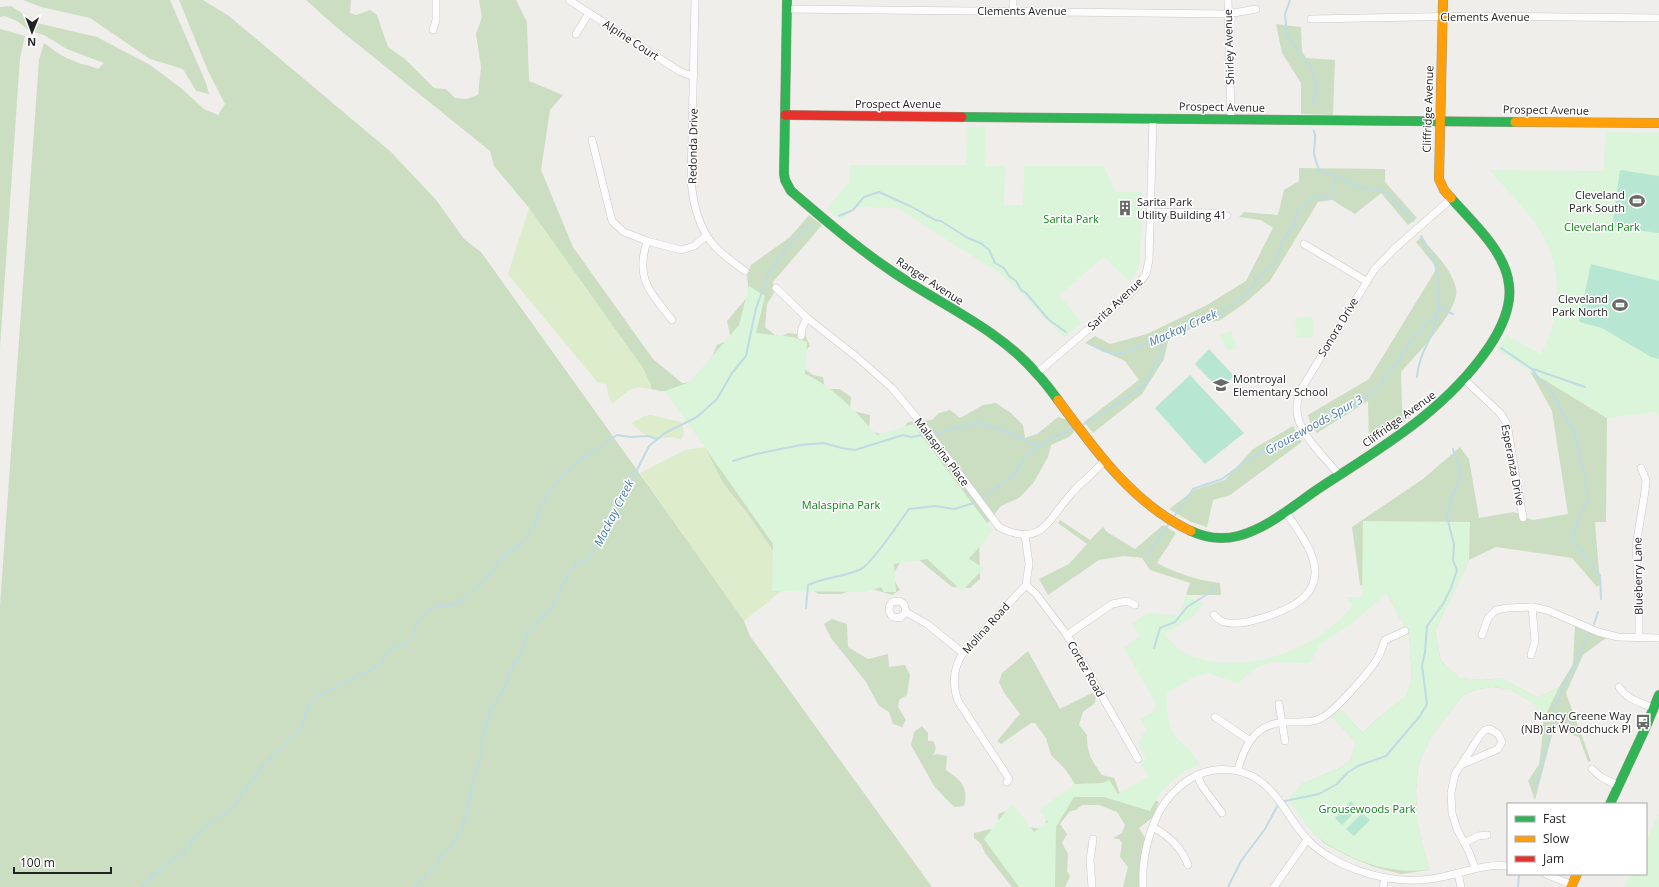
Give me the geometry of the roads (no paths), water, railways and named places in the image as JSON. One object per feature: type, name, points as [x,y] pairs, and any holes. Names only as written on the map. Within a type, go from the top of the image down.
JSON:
[{"type":"street","points":[[433,30],[436,20],[436,0]]},
{"type":"street","name":"Alpine Court","points":[[569,0],[679,71],[689,75],[694,75]]},
{"type":"street","name":"Redonda Drive","points":[[696,0],[691,181],[695,209],[706,236],[720,252],[745,271]]},
{"type":"street","points":[[1013,0],[1013,11]]},
{"type":"street","name":"Shirley Avenue","points":[[1228,0],[1231,119]]},
{"type":"street","name":"Cliffridge Avenue","points":[[1186,530],[1208,537],[1222,539],[1240,537],[1256,530],[1285,511],[1426,417],[1450,396],[1465,380],[1486,353],[1505,318],[1509,295],[1509,284],[1505,267],[1495,249],[1451,199],[1442,187],[1439,179],[1443,0]]},
{"type":"street","name":"Clements Avenue","points":[[787,5],[1013,11],[1228,14],[1256,9]]},
{"type":"street","name":"Ranger Avenue","points":[[787,5],[784,174],[791,191],[863,251],[894,273],[987,331],[1011,349],[1037,373],[1105,460],[1143,500],[1186,530]]},
{"type":"street","points":[[576,34],[589,13]]},
{"type":"street","name":"Clements Avenue","points":[[1311,19],[1442,16],[1659,18]]},
{"type":"street","name":"Prospect Avenue","points":[[785,115],[1659,123]]},
{"type":"street","name":"Sarita Avenue","points":[[1037,373],[1134,290],[1146,274],[1150,260],[1153,118]]},
{"type":"street","points":[[592,140],[612,221],[624,232],[647,242],[681,250],[694,246],[706,236]]},
{"type":"street","name":"Sonora Drive","points":[[1339,475],[1304,431],[1298,416],[1297,407],[1300,395],[1308,377],[1366,281],[1382,260],[1451,199]]},
{"type":"street","points":[[1151,212],[1213,213],[1227,216]]},
{"type":"street","points":[[647,242],[642,266],[645,283],[672,320]]},
{"type":"street","points":[[1304,244],[1366,281]]},
{"type":"street","name":"Malaspina Place","points":[[776,288],[807,318],[858,358],[892,388],[926,429],[999,527],[1009,532],[1025,535]]},
{"type":"street","points":[[801,336],[802,328],[807,318]]},
{"type":"street","name":"Esperanza Drive","points":[[1465,380],[1500,413],[1507,424],[1523,518]]},
{"type":"street","points":[[1026,585],[1029,564],[1025,535],[1040,531],[1046,526],[1072,493],[1105,460]]},
{"type":"street","name":"Blueberry Lane","points":[[1639,637],[1636,546],[1646,480],[1641,468]]},
{"type":"street","points":[[1214,615],[1225,622],[1236,623],[1252,620],[1288,608],[1306,596],[1314,579],[1315,562],[1310,551],[1285,511]]},
{"type":"street","name":"Cortez Road","points":[[1026,585],[1036,594],[1067,635],[1138,759]]},
{"type":"street","name":"Molina Road","points":[[1007,782],[1009,779],[962,706],[956,693],[956,668],[963,653],[1026,585]]},
{"type":"street","points":[[1067,635],[1112,604],[1127,602],[1135,605]]},
{"type":"street","points":[[1532,607],[1535,641],[1532,655]]},
{"type":"street","points":[[1482,635],[1488,618],[1496,610],[1532,607],[1547,610],[1598,632],[1618,637],[1659,638]]},
{"type":"street","points":[[906,612],[927,624],[963,653]]},
{"type":"street","points":[[1238,770],[1249,740],[1265,728],[1282,722],[1314,721],[1323,718],[1332,711],[1378,659],[1385,640],[1405,631]]},
{"type":"street","points":[[1619,687],[1629,698],[1654,708]]},
{"type":"street","points":[[1610,803],[1659,695]]},
{"type":"street","points":[[1279,704],[1285,741]]},
{"type":"street","points":[[1215,717],[1249,740]]},
{"type":"street","points":[[1461,765],[1498,749],[1502,742],[1498,734],[1490,729],[1485,730],[1457,769],[1453,779],[1451,793],[1452,813],[1457,829],[1475,868]]},
{"type":"street","points":[[1143,887],[1144,856],[1161,808],[1171,794],[1184,782],[1197,775],[1217,769],[1238,770],[1263,782],[1273,793],[1307,840],[1318,849],[1356,869],[1385,878],[1419,880],[1437,878],[1475,868],[1507,866]]},
{"type":"street","points":[[1592,769],[1600,777],[1619,786]]},
{"type":"street","points":[[1197,775],[1202,786],[1222,813]]},
{"type":"street","points":[[1153,827],[1176,845],[1184,854],[1188,865]]},
{"type":"street","points":[[1464,843],[1478,836],[1488,835]]},
{"type":"street","points":[[1092,887],[1090,860],[1093,839]]},
{"type":"street","points":[[1274,887],[1307,840]]},
{"type":"street","points":[[1458,873],[1461,887]]},
{"type":"street","points":[[1548,875],[1572,886],[1577,875]]},
{"type":"street","points":[[1383,887],[1385,878]]},
{"type":"waterway","name":"Mackay Creek","points":[[1290,0],[1285,14],[1287,35],[1314,72],[1316,90],[1313,97],[1315,105]]},
{"type":"waterway","name":"Mackay Creek","points":[[1092,345],[1104,351],[1119,354],[1173,334],[1176,330],[1198,319],[1215,315],[1231,306],[1250,290],[1263,272],[1273,266],[1285,236],[1294,226],[1300,207],[1311,199],[1319,196],[1327,198],[1333,195],[1334,174],[1319,171],[1314,155],[1314,131]]},
{"type":"waterway","points":[[1334,174],[1359,187],[1386,192],[1413,221]]},
{"type":"waterway","name":"Mackay Creek","points":[[839,216],[853,210],[864,197],[879,192],[912,207],[935,220],[941,221],[966,237],[982,244],[989,250],[995,263],[1004,268],[1009,276],[1016,281],[1021,290],[1026,293],[1049,320],[1066,332]]},
{"type":"waterway","name":"Mackay Creek","points":[[414,887],[436,865],[441,855],[450,848],[461,832],[466,816],[475,772],[481,754],[482,742],[490,710],[509,679],[508,671],[513,667],[521,652],[527,634],[533,630],[536,622],[541,617],[548,614],[568,575],[575,565],[587,560],[607,531],[618,505],[649,446],[665,433],[697,417],[717,399],[732,373],[746,356],[756,308],[770,271],[793,239],[813,224]]},
{"type":"waterway","points":[[1417,377],[1421,359],[1433,331],[1439,300],[1434,260],[1421,236]]},
{"type":"waterway","points":[[1437,307],[1453,314]]},
{"type":"waterway","name":"Grousewoods Spur 3","points":[[1175,515],[1193,489],[1222,479],[1251,458],[1358,402],[1379,387],[1416,334],[1437,314]]},
{"type":"waterway","points":[[1084,424],[1146,384],[1154,366],[1161,356],[1163,339]]},
{"type":"waterway","points":[[1501,348],[1532,369],[1552,392],[1573,429],[1579,448],[1580,464],[1585,475],[1588,501],[1581,513],[1572,539],[1600,575],[1601,599]]},
{"type":"waterway","points":[[1533,369],[1585,387]]},
{"type":"waterway","points":[[936,433],[977,423],[998,428],[1038,446]]},
{"type":"waterway","points":[[981,500],[1016,473],[1021,462],[1038,446],[1073,428]]},
{"type":"waterway","points":[[142,887],[155,873],[185,852],[193,839],[203,828],[234,807],[241,794],[257,775],[260,769],[295,735],[302,726],[308,707],[313,701],[338,685],[342,685],[362,673],[370,671],[379,664],[392,647],[405,644],[413,636],[417,622],[428,611],[433,608],[457,603],[482,583],[495,568],[498,561],[512,549],[516,548],[529,534],[536,522],[542,504],[552,487],[568,470],[588,454],[617,435],[630,437],[649,436],[656,439]]},
{"type":"waterway","points":[[733,461],[756,454],[801,445],[824,443],[855,450],[903,435],[911,437],[923,435]]},
{"type":"waterway","points":[[1285,801],[1319,794],[1337,784],[1347,773],[1358,766],[1386,756],[1420,716],[1427,704],[1422,666],[1425,652],[1427,626],[1443,604],[1451,588],[1457,570],[1453,560],[1454,544],[1447,517],[1451,499],[1460,480],[1461,474],[1453,449]]},
{"type":"waterway","points":[[806,608],[808,585],[861,569],[879,551],[909,509],[935,506],[954,509],[977,502]]},
{"type":"waterway","points":[[1146,561],[1146,556],[1168,525]]},
{"type":"waterway","points":[[1154,648],[1160,628],[1175,622],[1187,607],[1214,590],[1212,586]]},
{"type":"waterway","points":[[1594,624],[1598,612]]},
{"type":"waterway","points":[[1535,791],[1552,726],[1555,705],[1589,634]]},
{"type":"waterway","points":[[1228,887],[1241,861],[1265,829],[1279,803]]},
{"type":"waterway","name":"Mackay Creek","points":[[1518,887],[1519,876]]},
{"type":"place","name":"Cleveland Park South","points":[[1637,201]]},
{"type":"place","name":"Sarita Park Utility Building 41","points":[[1125,208]]},
{"type":"place","name":"Cleveland Park North","points":[[1620,305]]},
{"type":"place","name":"Montroyal Elementary School","points":[[1221,385]]},
{"type":"place","name":"Nancy Greene Way (NB) at Woodchuck Pl","points":[[1643,722]]},
{"type":"park label","name":"Sarita Park","points":[[1071,219]]},
{"type":"park label","name":"Cleveland Park","points":[[1602,227]]},
{"type":"park label","name":"Malaspina Park","points":[[841,505]]},
{"type":"park label","name":"Grousewoods Park","points":[[1367,809]]}]
